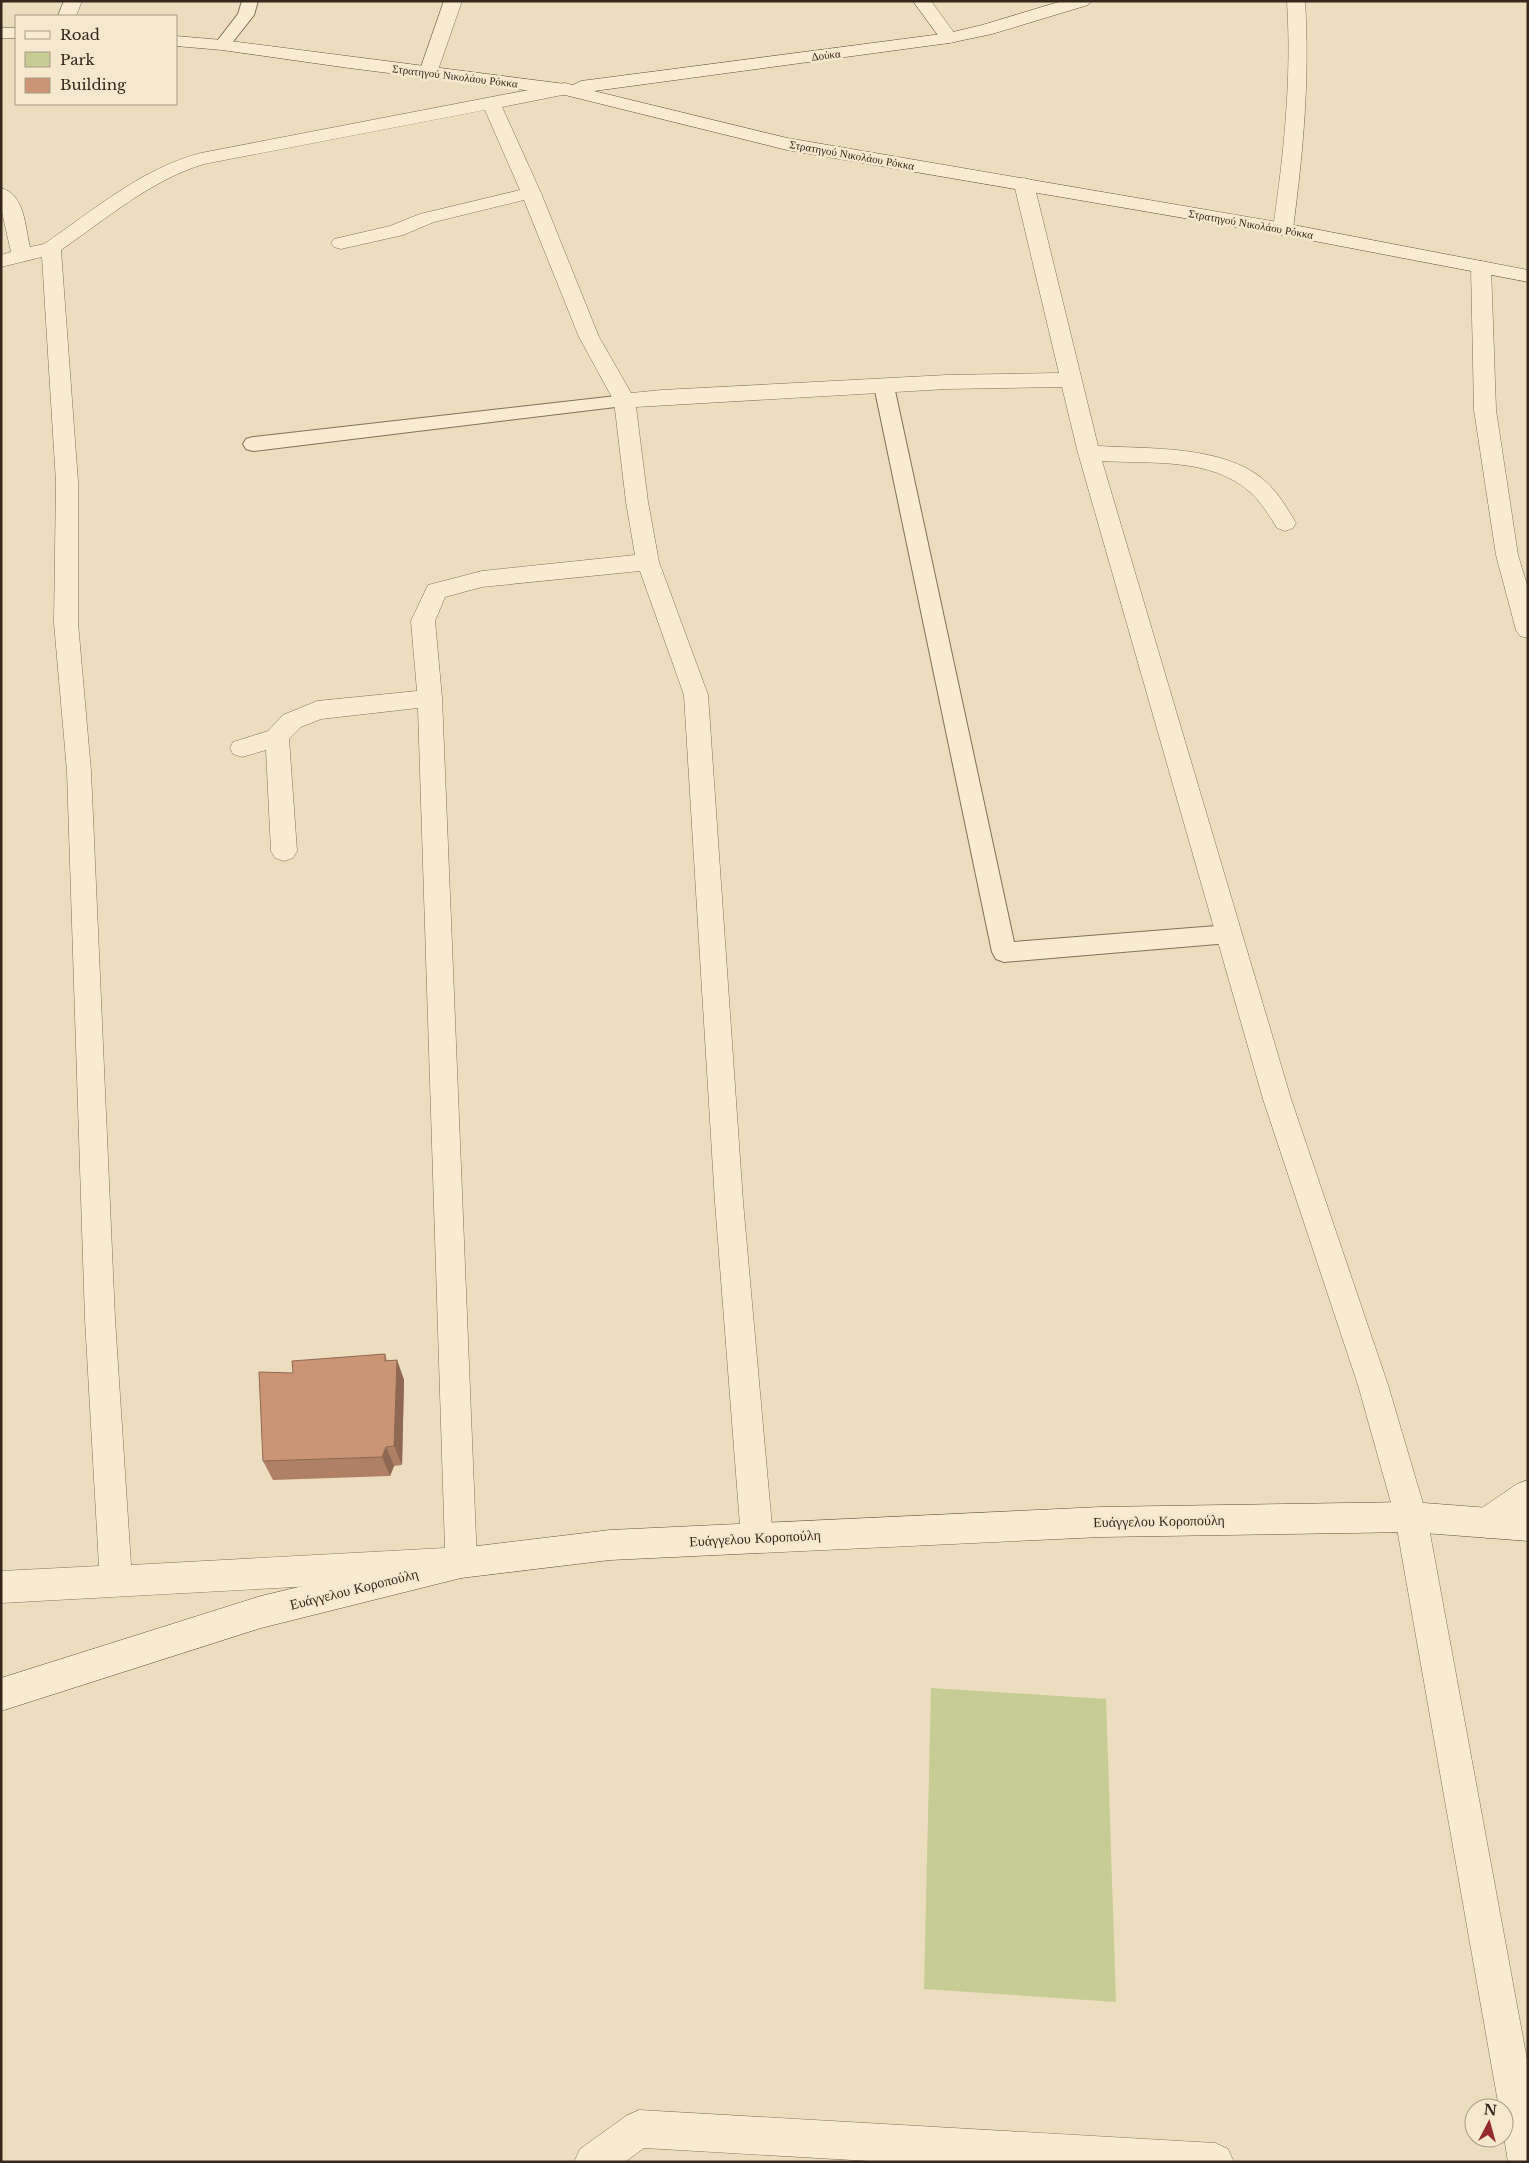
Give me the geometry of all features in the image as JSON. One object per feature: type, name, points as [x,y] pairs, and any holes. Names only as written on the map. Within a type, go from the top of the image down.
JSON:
[{"type":"street","points":[[67,15],[73,1]]},
{"type":"street","points":[[428,73],[453,1]]},
{"type":"street","points":[[922,1],[949,38]]},
{"type":"street","name":"Δούκα","points":[[565,89],[949,38],[986,30],[1082,1]]},
{"type":"street","points":[[1283,229],[1293,151],[1300,54],[1296,1]]},
{"type":"street","points":[[1,33],[15,34]]},
{"type":"street","name":"Στρατηγού Νικολάου Ρόκκα","points":[[178,41],[222,45],[428,73],[565,89],[787,144],[1283,229],[1528,276]]},
{"type":"street","points":[[1,261],[51,248],[156,176],[177,166],[202,159],[565,89]]},
{"type":"street","points":[[492,104],[531,193],[589,337],[625,401],[637,502],[648,562],[696,695],[729,1202],[757,1538]]},
{"type":"street","points":[[1024,184],[1089,452],[1277,1099],[1372,1385],[1411,1517],[1527,2162]]},
{"type":"street","points":[[341,243],[396,231],[427,218],[531,193]]},
{"type":"street","points":[[1,194],[10,203],[22,257]]},
{"type":"street","points":[[51,248],[66,482],[66,623],[79,771],[100,1319],[116,1581]]},
{"type":"street","points":[[1481,267],[1485,410],[1507,555],[1528,630]]},
{"type":"street","points":[[625,401],[662,397],[947,382],[1070,380]]},
{"type":"street","points":[[1089,452],[1198,460],[1227,470],[1251,481],[1273,502],[1285,523]]},
{"type":"street","points":[[1,1587],[461,1563],[430,698],[423,621],[436,591],[482,579],[648,562]]},
{"type":"street","points":[[242,748],[277,737],[292,721],[317,710],[430,698]]},
{"type":"street","points":[[277,737],[284,851]]},
{"type":"street","points":[[1487,1523],[1528,1495]]},
{"type":"street","name":"Ευάγγελου Κοροπούλη","points":[[1,1696],[68,1672],[261,1612],[461,1563],[610,1545],[1101,1522],[1411,1517],[1528,1526]]},
{"type":"street","points":[[593,2162],[639,2129],[1215,2162]]},
{"type":"lane","points":[[222,45],[246,15],[250,1]]},
{"type":"lane","points":[[884,386],[1004,952],[1229,934]]},
{"type":"lane","points":[[253,444],[625,401]]},
{"type":"green space","points":[[931,1688],[1106,1699],[1116,2002],[924,1989]]},
{"type":"building","points":[[385,1354],[385,1361],[397,1360],[394,1446],[386,1447],[382,1457],[263,1461],[259,1372],[293,1373],[292,1361]]}]
